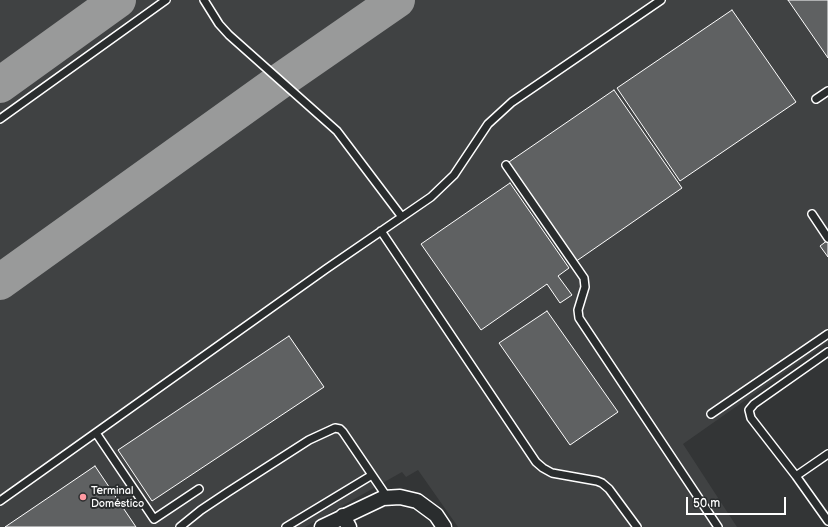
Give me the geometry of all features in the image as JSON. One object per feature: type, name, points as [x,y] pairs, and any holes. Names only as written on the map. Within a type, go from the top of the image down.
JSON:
[{"type":"street","points":[[322,527],[346,522],[387,497],[400,497],[417,501],[436,515],[444,527]]},
{"type":"lane","points":[[0,119],[166,0]]},
{"type":"lane","points":[[204,0],[219,24],[229,35],[337,131],[402,218]]},
{"type":"lane","points":[[0,501],[319,274],[431,197],[454,175],[488,124],[512,102],[661,0]]},
{"type":"lane","points":[[816,99],[828,91]]},
{"type":"lane","points":[[506,165],[584,278],[585,287],[578,310],[579,318],[718,527]]},
{"type":"lane","points":[[812,214],[828,238]]},
{"type":"lane","points":[[381,231],[536,462],[552,473],[602,482],[609,489],[637,527]]},
{"type":"lane","points":[[711,414],[828,334]]},
{"type":"lane","points":[[828,352],[754,404],[749,410],[751,418],[796,476],[828,521]]},
{"type":"lane","points":[[180,527],[228,492],[309,440],[335,428],[340,429],[387,497]]},
{"type":"lane","points":[[96,433],[154,519],[199,489]]},
{"type":"lane","points":[[796,476],[828,454]]},
{"type":"lane","points":[[286,527],[372,475]]},
{"type":"shaded area","points":[[0,0],[828,0],[828,342],[683,444],[737,527],[458,527],[418,470],[406,477],[402,472],[305,527],[0,527]]},
{"type":"building","points":[[788,0],[828,0],[828,58]]},
{"type":"building","points":[[732,10],[796,102],[680,181],[617,88]]},
{"type":"building","points":[[614,90],[682,188],[575,262],[506,164]]},
{"type":"building","points":[[510,183],[569,268],[558,276],[572,295],[560,303],[547,284],[481,330],[421,244]]},
{"type":"building","points":[[828,240],[828,257],[820,246]]},
{"type":"building","points":[[547,311],[618,412],[570,445],[499,343]]},
{"type":"building","points":[[289,336],[324,387],[152,501],[118,450]]},
{"type":"building","name":"Terminal Doméstico","points":[[95,466],[136,527],[5,527]]},
{"type":"taxiway","points":[[0,85],[118,0]]},
{"type":"taxiway","points":[[0,282],[280,81],[397,0]]},
{"type":"place","name":"Terminal Doméstico","points":[[83,497]]}]
